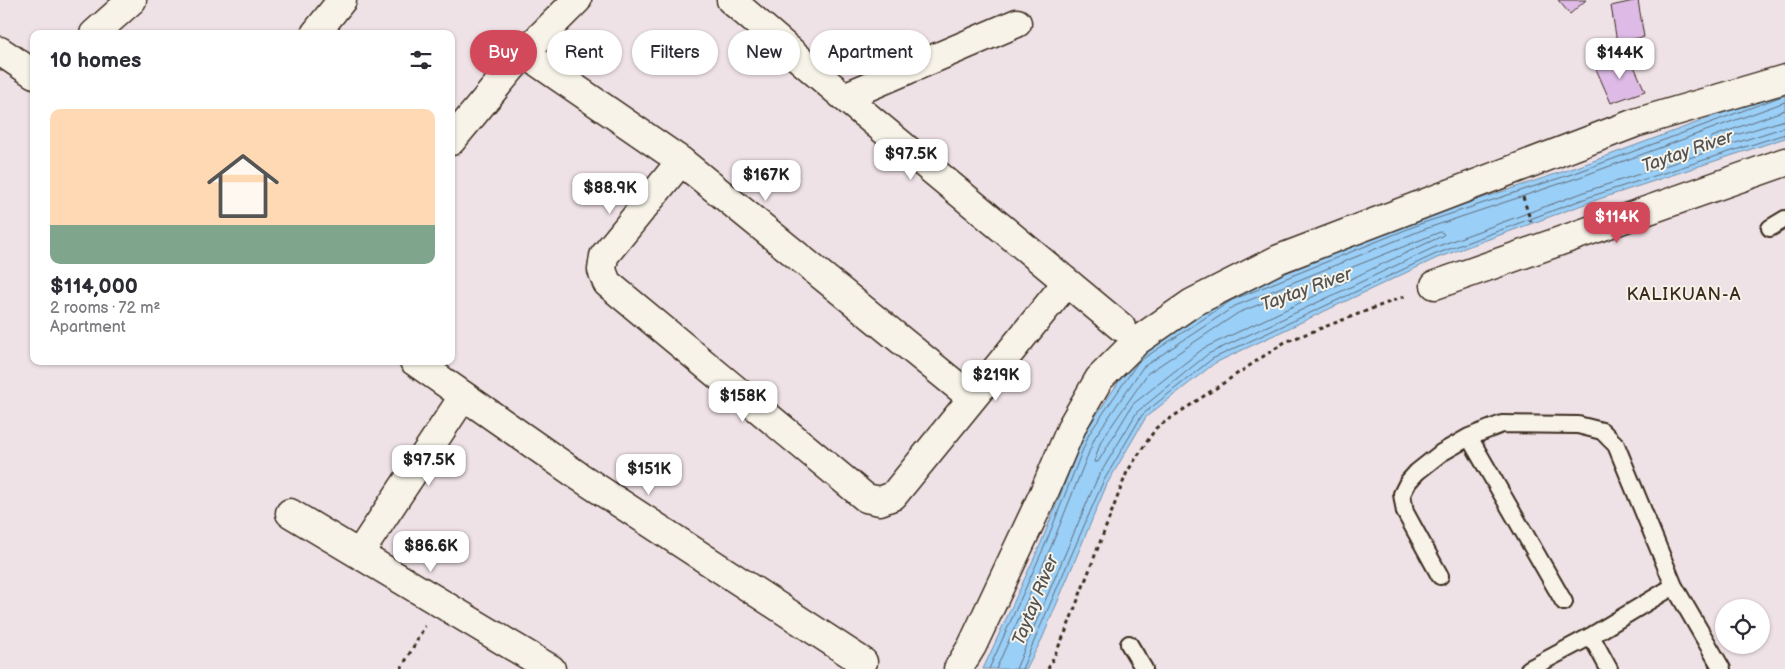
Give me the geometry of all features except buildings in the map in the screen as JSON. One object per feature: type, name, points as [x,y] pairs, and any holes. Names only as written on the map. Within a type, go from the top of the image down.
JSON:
[{"type":"street","points":[[98,30],[132,0]]},
{"type":"street","points":[[318,30],[342,0]]},
{"type":"street","points":[[537,40],[577,0]]},
{"type":"street","points":[[731,0],[844,97],[1121,327]]},
{"type":"street","points":[[844,97],[1017,23]]},
{"type":"street","points":[[0,51],[30,71]]},
{"type":"street","points":[[537,62],[681,161],[972,398]]},
{"type":"street","points":[[455,136],[506,75]]},
{"type":"street","points":[[958,669],[972,646],[1043,496],[1073,424],[1099,379],[1137,341],[1192,303],[1279,259],[1635,123],[1785,79]]},
{"type":"street","points":[[681,161],[604,256],[602,270],[607,283],[866,498],[880,501],[893,496],[1067,282]]},
{"type":"street","points":[[1435,285],[1785,162]]},
{"type":"street","points":[[420,365],[589,482],[863,662],[858,669]]},
{"type":"street","points":[[359,554],[463,396]]},
{"type":"street","points":[[290,513],[551,669]]},
{"type":"lane","points":[[1770,228],[1785,219]]},
{"type":"lane","points":[[1440,576],[1405,512],[1402,494],[1408,482],[1417,472],[1441,453],[1469,437],[1502,424],[1578,425],[1602,431],[1616,445],[1674,586],[1722,669]]},
{"type":"lane","points":[[1469,437],[1564,602]]},
{"type":"lane","points":[[1529,669],[1591,636],[1674,586]]},
{"type":"lane","points":[[1591,636],[1609,669]]},
{"type":"lane","points":[[1129,644],[1144,669]]},
{"type":"path","points":[[1522,191],[1531,224]]},
{"type":"path","points":[[1048,669],[1066,632],[1128,472],[1156,428],[1285,342],[1352,314],[1435,285]]},
{"type":"path","points":[[400,669],[439,602]]},
{"type":"water","name":"Taytay River","points":[[1785,90],[1785,138],[1593,201],[1437,258],[1215,363],[1146,417],[1107,484],[1042,639],[1026,669],[983,669],[1041,543],[1085,432],[1134,359],[1229,296],[1419,219],[1577,167]]},
{"type":"district","name":"KALIKUAN-A","points":[[1684,294]]}]
